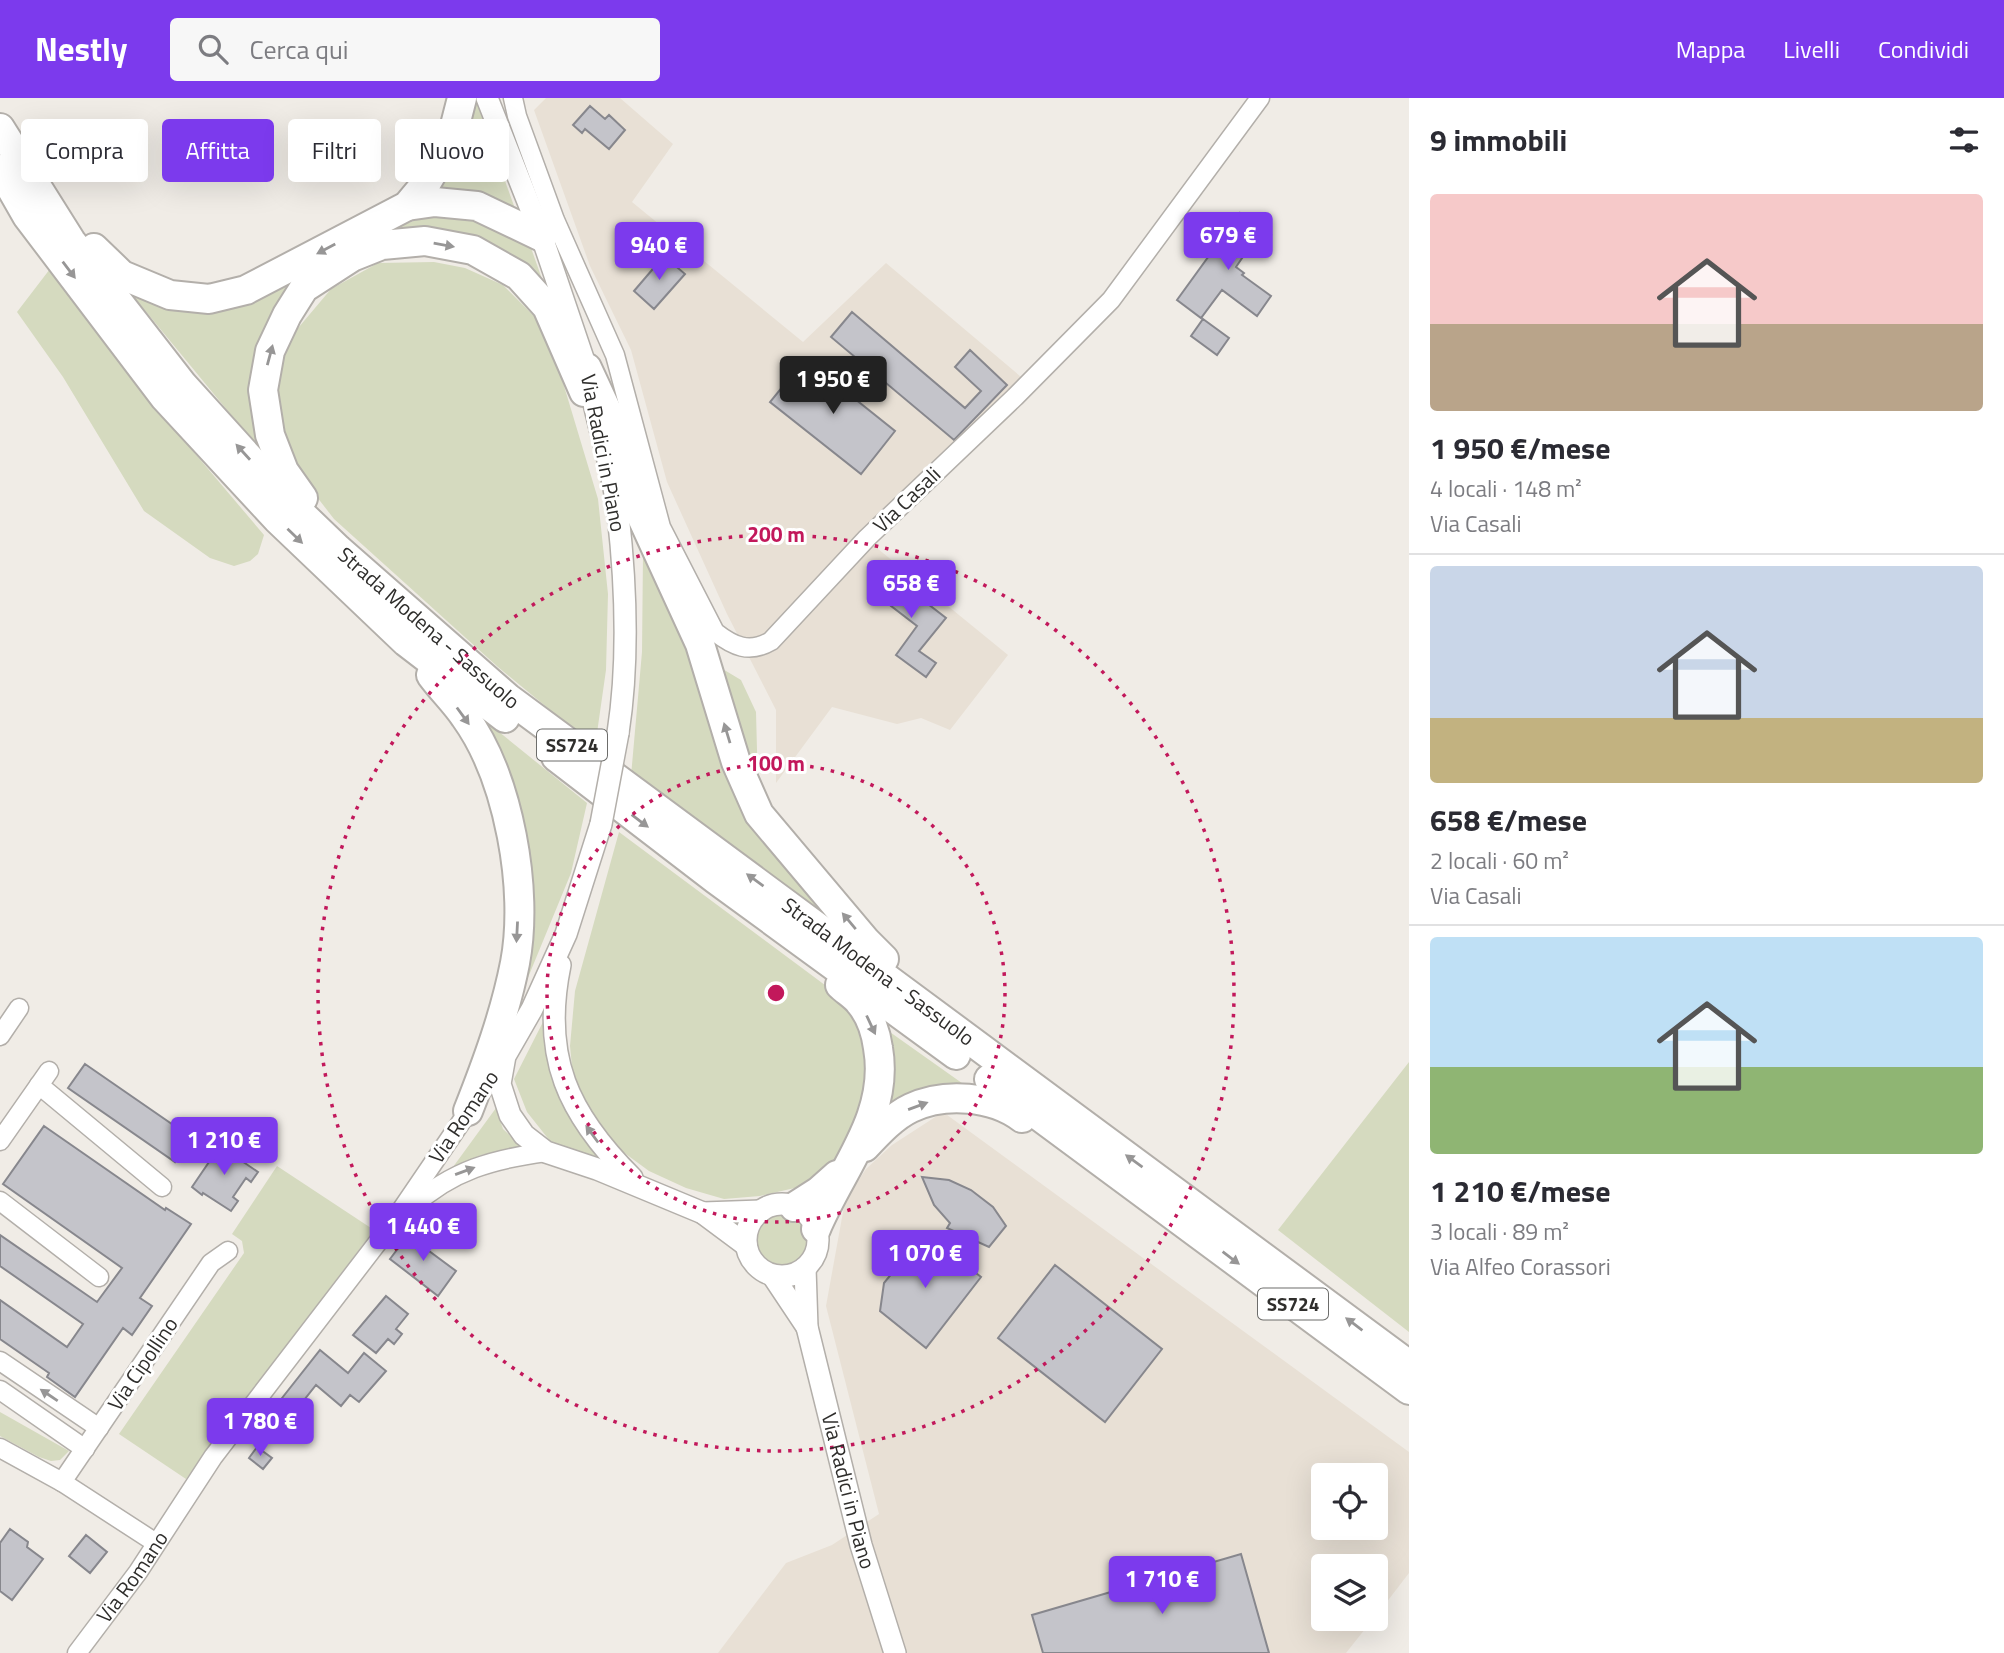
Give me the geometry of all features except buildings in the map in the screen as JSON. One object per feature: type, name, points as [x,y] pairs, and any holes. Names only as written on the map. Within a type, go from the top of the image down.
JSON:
[{"type":"highway","points":[[407,206],[427,182],[451,141],[462,98]]},
{"type":"highway","name":"Strada Modena - Sassuolo","points":[[0,128],[34,206],[165,398],[277,519],[406,642],[715,879],[1174,1208]]},
{"type":"highway","name":"Strada Modena - Sassuolo","points":[[0,169],[71,241],[183,385],[290,504],[338,549],[508,698],[967,1039],[1174,1208]]},
{"type":"highway","points":[[34,206],[68,216],[97,253],[122,275],[170,295],[209,299],[246,290],[407,206],[435,202],[477,206],[542,237]]},
{"type":"highway","points":[[338,549],[284,471],[270,435],[263,390],[270,351],[287,314],[304,288],[352,257],[382,245],[425,241],[473,250],[519,276],[547,307],[600,432]]},
{"type":"highway","points":[[587,368],[615,428],[638,509],[701,644],[736,762],[759,814],[866,942],[967,1039]]},
{"type":"highway","points":[[406,642],[466,718],[489,760],[506,806],[516,859],[516,960],[506,1003],[468,1111]]},
{"type":"highway","points":[[715,879],[860,1003],[876,1034],[881,1065],[879,1095],[870,1125],[816,1229]]},
{"type":"highway","points":[[794,1207],[819,1191],[890,1122],[911,1108],[961,1098],[986,1102],[1013,1111],[1134,1200],[1174,1208]]},
{"type":"highway","name":"SS724","points":[[1174,1208],[1409,1365]]},
{"type":"highway","name":"SS724","points":[[1174,1208],[1409,1390]]},
{"type":"street","name":"Via Radici in Piano","points":[[487,98],[542,237],[587,368],[618,512],[624,597],[622,696],[601,824]]},
{"type":"street","name":"Via Casali","points":[[513,98],[555,220],[615,355],[661,527],[715,632],[728,642],[749,649],[771,641],[867,538],[1102,310],[1260,98]]},
{"type":"street","name":"Via Romano","points":[[77,1653],[138,1572],[213,1457],[391,1225],[505,1056],[532,1009],[566,934],[601,824]]},
{"type":"street","points":[[566,934],[556,981],[554,1019],[558,1057],[566,1089],[583,1122],[603,1149],[638,1184]]},
{"type":"street","points":[[0,1036],[19,1007]]},
{"type":"street","points":[[505,1056],[500,1084],[510,1115],[524,1135],[546,1152],[638,1184],[703,1213],[746,1245],[755,1265],[773,1276],[785,1277],[805,1268],[817,1250],[816,1229],[804,1212],[783,1204],[771,1206],[761,1211],[748,1226],[746,1245]]},
{"type":"street","points":[[0,1141],[44,1078],[162,1186]]},
{"type":"street","points":[[391,1225],[425,1194],[454,1175],[487,1163],[546,1152]]},
{"type":"street","points":[[0,1201],[99,1277]]},
{"type":"street","points":[[703,1213],[761,1211]]},
{"type":"street","name":"Via Cipollino","points":[[62,1482],[211,1263],[228,1251]]},
{"type":"street","name":"Via Radici in Piano","points":[[805,1268],[807,1327],[861,1545],[895,1653]]},
{"type":"street","name":"Via Radici in Piano","points":[[773,1276],[807,1327]]},
{"type":"street","points":[[0,1361],[99,1428]]},
{"type":"street","points":[[0,1390],[85,1449]]},
{"type":"street","points":[[0,1448],[62,1482],[156,1543]]},
{"type":"shaded area","points":[[546,98],[620,98],[673,144],[632,202],[803,342],[886,263],[1033,387],[872,544],[1008,655],[950,730],[921,718],[897,724],[832,707],[776,783],[776,710],[727,614],[667,482],[631,350],[590,266],[534,110]]},
{"type":"shaded area","points":[[943,1112],[1409,1452],[1409,1573],[1388,1600],[1388,1554],[1311,1554],[1311,1631],[1363,1631],[1346,1653],[718,1653],[786,1563],[832,1545],[879,1514],[826,1306],[845,1201],[866,1169],[892,1145]]},
{"type":"green space","points":[[475,98],[483,119],[469,119]]},
{"type":"green space","points":[[441,182],[505,182],[518,217],[432,195]]},
{"type":"green space","points":[[459,215],[489,221],[530,245],[548,296],[388,230],[422,218]]},
{"type":"green space","points":[[434,262],[465,268],[503,285],[535,317],[558,366],[598,499],[608,594],[606,670],[595,747],[498,667],[334,519],[300,475],[281,439],[276,386],[288,340],[331,289],[378,263]]},
{"type":"green space","points":[[53,265],[159,411],[264,535],[258,554],[250,561],[234,566],[210,558],[144,511],[63,377],[17,312]]},
{"type":"green space","points":[[294,283],[257,347],[249,399],[264,455],[129,291],[226,308]]},
{"type":"green space","points":[[643,554],[690,654],[730,786],[762,842],[838,929],[631,776],[642,652]]},
{"type":"green space","points":[[716,665],[741,680],[756,712],[758,787]]},
{"type":"green space","points":[[478,715],[587,803],[571,873],[520,997],[529,934],[530,861],[516,796]]},
{"type":"green space","points":[[619,832],[841,997],[863,1035],[870,1079],[858,1132],[832,1167],[799,1187],[760,1196],[724,1199],[686,1188],[649,1171],[619,1149],[592,1112],[573,1077],[570,1046],[575,991]]},
{"type":"green space","points":[[544,1020],[551,1072],[571,1121],[598,1158],[550,1141],[527,1112],[514,1079]]},
{"type":"green space","points":[[887,1030],[976,1093],[885,1119]]},
{"type":"green space","points":[[1409,1062],[1409,1332],[1278,1230]]},
{"type":"green space","points":[[496,1108],[503,1129],[521,1146],[481,1155],[453,1167]]},
{"type":"green space","points":[[277,1166],[374,1230],[186,1479],[119,1434],[244,1253],[242,1241],[232,1234]]},
{"type":"green space","points":[[781,1211],[797,1216],[805,1224],[810,1240],[805,1256],[797,1264],[781,1269],[765,1264],[757,1256],[752,1240],[757,1224],[765,1216]]},
{"type":"green space","points":[[0,1412],[69,1451],[60,1460],[51,1461],[0,1436]]}]
